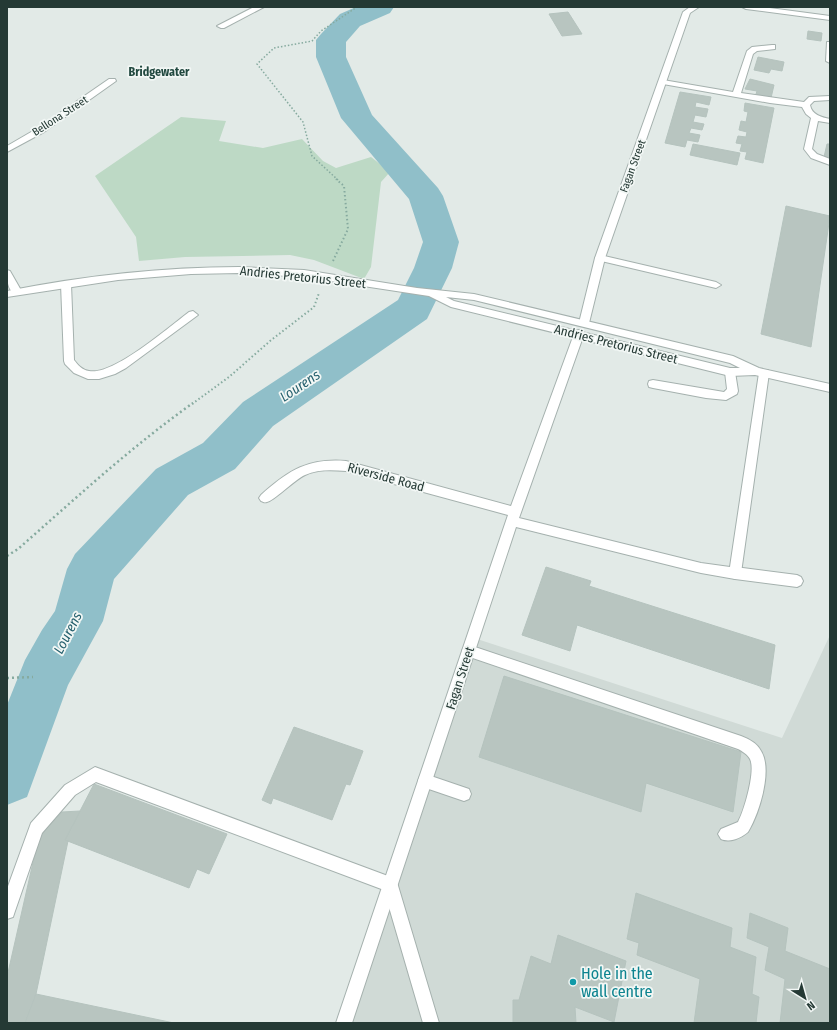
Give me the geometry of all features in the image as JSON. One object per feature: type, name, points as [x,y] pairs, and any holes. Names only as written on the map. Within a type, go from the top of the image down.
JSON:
[{"type":"street","points":[[221,26],[260,7]]},
{"type":"street","points":[[746,7],[783,9],[830,18]]},
{"type":"street","name":"Fagan Street","points":[[584,323],[600,258],[663,82],[691,10]]},
{"type":"street","points":[[830,44],[830,61]]},
{"type":"street","points":[[736,95],[750,53],[755,49],[772,47]]},
{"type":"street","name":"Bellona Street","points":[[7,149],[40,130],[112,81]]},
{"type":"street","points":[[663,82],[736,95],[806,105]]},
{"type":"street","points":[[806,105],[812,99],[830,98]]},
{"type":"street","points":[[806,105],[809,113],[815,117],[830,121]]},
{"type":"street","points":[[815,117],[808,150],[814,156],[830,162]]},
{"type":"street","points":[[600,258],[716,285]]},
{"type":"street","name":"Andries Pretorius Street","points":[[7,294],[66,284],[166,272],[228,269],[326,276],[432,293],[456,293],[733,360],[760,372],[830,388]]},
{"type":"street","points":[[7,273],[17,292]]},
{"type":"street","points":[[66,284],[69,360],[76,370],[89,374],[97,375],[116,370],[193,315]]},
{"type":"street","name":"Andries Pretorius Street","points":[[432,293],[451,304],[730,372],[760,372]]},
{"type":"street","name":"Fagan Street","points":[[344,1023],[514,517],[579,334]]},
{"type":"street","points":[[654,384],[706,394],[726,396],[733,391],[730,372]]},
{"type":"street","points":[[760,372],[735,573],[797,581]]},
{"type":"street","name":"Riverside Road","points":[[265,498],[286,479],[300,471],[329,463],[346,466],[514,517],[720,571],[735,573]]},
{"type":"street","points":[[469,651],[741,742],[749,748],[757,758],[759,767],[750,814],[742,828],[726,834]]},
{"type":"street","points":[[7,911],[36,828],[70,790],[95,774],[390,886],[432,1023]]},
{"type":"street","points":[[426,781],[464,794]]},
{"type":"path","points":[[7,556],[18,549],[88,487],[165,423],[229,377],[270,341],[314,307],[326,276],[348,229],[344,186],[312,156],[303,122],[258,64],[274,48],[312,41],[321,31],[356,7]]},
{"type":"path","points":[[7,678],[33,677]]},
{"type":"shaded area","points":[[830,635],[830,1023],[343,1023],[474,638],[782,738]]},
{"type":"green space","points":[[181,117],[226,121],[219,141],[263,148],[302,139],[323,161],[336,168],[371,157],[390,172],[381,182],[371,267],[364,279],[314,260],[290,255],[185,257],[139,261],[136,237],[95,176]]},
{"type":"building","points":[[568,12],[582,34],[562,36],[549,14]]},
{"type":"building","points":[[808,31],[822,33],[821,41],[807,39]]},
{"type":"building","points":[[758,57],[784,62],[782,71],[771,69],[769,73],[754,70]]},
{"type":"building","points":[[750,79],[774,85],[771,98],[756,94],[757,91],[745,89]]},
{"type":"building","points":[[680,92],[711,97],[709,105],[696,102],[695,107],[708,109],[706,117],[695,115],[693,122],[704,124],[702,130],[691,128],[689,133],[700,135],[698,142],[687,140],[685,147],[665,143]]},
{"type":"building","points":[[745,103],[774,108],[763,163],[745,159],[747,152],[740,151],[742,144],[736,143],[738,136],[746,137],[747,132],[739,130],[741,121],[746,122],[748,112],[744,111]]},
{"type":"building","points":[[693,144],[740,153],[737,165],[690,155]]},
{"type":"building","points":[[827,144],[830,144],[830,159],[824,157]]},
{"type":"building","points":[[786,206],[830,216],[811,347],[761,334]]},
{"type":"building","points":[[546,567],[591,581],[589,586],[775,645],[769,689],[577,625],[570,651],[522,635]]},
{"type":"building","points":[[504,676],[741,752],[733,812],[646,783],[641,812],[479,757]]},
{"type":"building","points":[[294,727],[363,751],[350,785],[346,784],[332,820],[273,798],[271,804],[262,800]]},
{"type":"building","points":[[94,784],[227,834],[209,874],[197,869],[189,888],[65,840]]},
{"type":"building","points":[[80,811],[65,840],[68,841],[36,994],[25,1023],[7,1023],[7,977],[39,836],[62,812]]},
{"type":"building","points":[[636,893],[732,928],[730,947],[756,957],[752,994],[759,997],[756,1023],[694,1023],[700,979],[637,955],[639,943],[627,939]]},
{"type":"building","points":[[750,913],[788,928],[785,951],[830,969],[830,1023],[780,1023],[785,979],[765,970],[769,947],[747,938]]},
{"type":"building","name":"Hole in the wall centre","points":[[558,935],[626,961],[614,1022],[575,1007],[576,1023],[513,1023],[513,1000],[519,1000],[531,956],[551,964]]},
{"type":"building","points":[[36,994],[174,1023],[25,1023]]},
{"type":"waterway","name":"Lourens","points":[[7,777],[44,678],[60,647],[77,621],[92,569],[172,482],[219,456],[258,414],[413,309],[433,268],[441,242],[426,196],[357,118],[331,57],[331,40],[350,20],[380,7]]},
{"type":"place","name":"Hole in the wall centre","points":[[573,982]]},
{"type":"district","name":"Bridgewater","points":[[159,72]]}]
